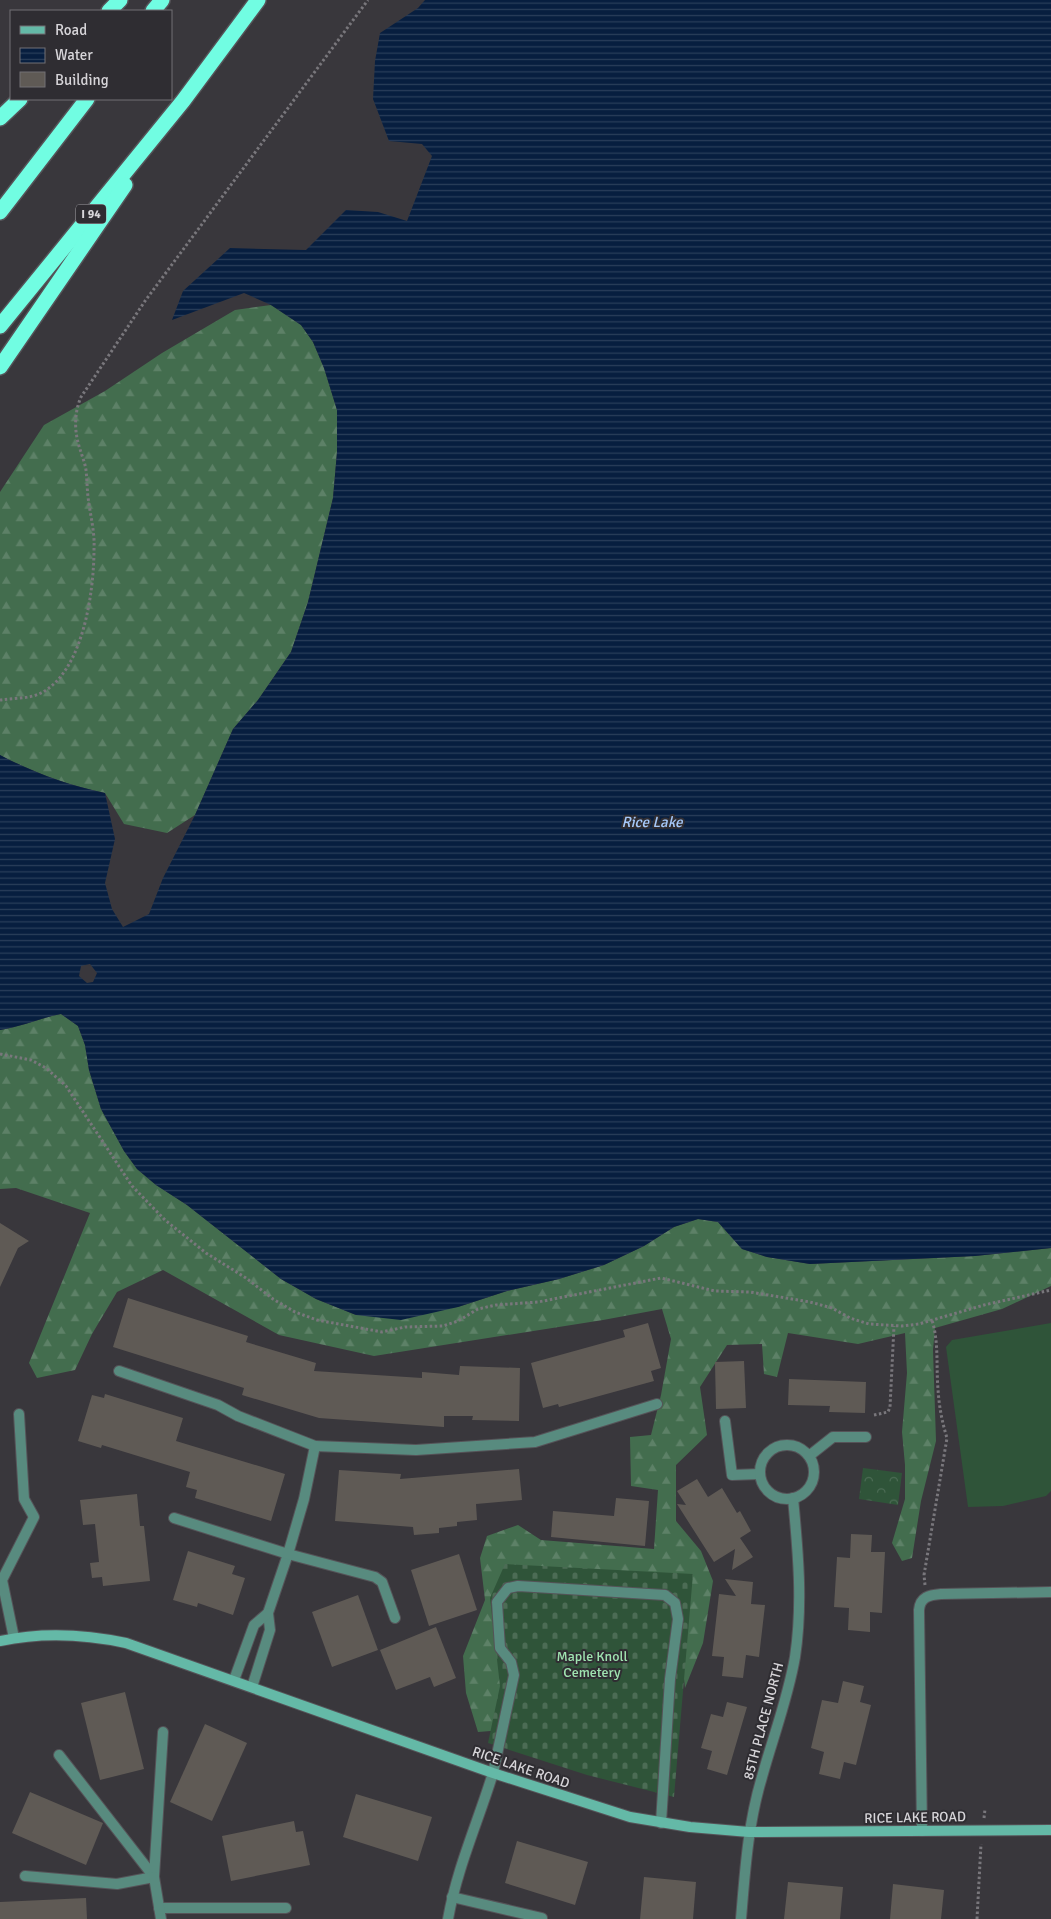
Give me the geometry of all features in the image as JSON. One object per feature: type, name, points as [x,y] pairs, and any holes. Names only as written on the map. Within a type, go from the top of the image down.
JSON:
[{"type":"highway","points":[[111,10],[120,0]]},
{"type":"highway","points":[[154,10],[162,0]]},
{"type":"highway","name":"I 94","points":[[0,326],[182,101],[258,0]]},
{"type":"highway","points":[[0,118],[19,100]]},
{"type":"highway","points":[[0,212],[86,100]]},
{"type":"highway","points":[[0,367],[46,303],[182,101]]},
{"type":"street","points":[[119,1371],[218,1405],[238,1416],[315,1446],[416,1450],[534,1442],[657,1404]]},
{"type":"street","points":[[14,1638],[1,1580],[34,1517],[24,1499],[19,1414]]},
{"type":"street","points":[[725,1421],[732,1475],[760,1474]]},
{"type":"street","points":[[809,1456],[833,1437],[866,1438]]},
{"type":"street","points":[[790,1444],[799,1447],[809,1456],[814,1470],[813,1480],[809,1488],[802,1494],[794,1498],[785,1499],[776,1497],[764,1486],[760,1474],[762,1461],[766,1454],[781,1445],[790,1444]]},
{"type":"street","points":[[252,1687],[270,1630],[268,1613],[304,1499],[315,1446]]},
{"type":"street","name":"85TH PLACE NORTH","points":[[741,1919],[750,1832],[762,1777],[790,1682],[795,1654],[800,1588],[794,1498]]},
{"type":"street","points":[[174,1518],[288,1554],[375,1577],[382,1582],[396,1618]]},
{"type":"street","points":[[448,1919],[452,1897],[464,1858],[493,1773],[514,1675],[511,1662],[500,1648],[497,1602],[508,1588],[518,1586],[555,1587],[665,1595],[676,1603],[678,1619],[670,1679],[661,1823]]},
{"type":"street","points":[[922,1830],[919,1605],[925,1597],[941,1594],[1051,1592]]},
{"type":"street","points":[[234,1680],[254,1625],[268,1613]]},
{"type":"street","name":"RICE LAKE ROAD","points":[[0,1641],[14,1638],[75,1635],[126,1643],[602,1810],[661,1823],[750,1832],[1051,1830]]},
{"type":"street","points":[[164,1732],[154,1877],[160,1914],[286,1908]]},
{"type":"street","points":[[59,1755],[154,1877]]},
{"type":"street","points":[[25,1876],[117,1884],[154,1877]]},
{"type":"street","points":[[452,1897],[542,1918]]},
{"type":"path","points":[[0,700],[42,693],[65,671],[80,637],[92,593],[94,548],[85,464],[77,440],[76,415],[81,397],[145,301],[368,0]]},
{"type":"path","points":[[0,1054],[31,1060],[46,1068],[66,1086],[132,1186],[165,1220],[206,1253],[246,1278],[272,1299],[295,1312],[317,1320],[382,1332],[405,1327],[443,1326],[458,1321],[478,1310],[496,1305],[538,1302],[661,1278],[716,1291],[750,1292],[810,1302],[832,1308],[850,1318],[869,1324],[894,1326],[910,1325],[932,1320],[1051,1290]]},
{"type":"path","points":[[925,1597],[924,1575],[947,1438],[942,1422],[938,1389],[936,1334],[932,1320]]},
{"type":"path","points":[[874,1415],[888,1412],[890,1408],[894,1326]]},
{"type":"path","points":[[984,1816],[985,1809]]},
{"type":"path","points":[[977,1919],[981,1844]]},
{"type":"green space","points":[[271,305],[301,325],[313,342],[324,368],[337,410],[337,452],[333,498],[308,602],[291,652],[258,700],[233,729],[195,815],[167,833],[124,824],[105,793],[51,778],[0,755],[0,492],[44,425],[105,391],[162,353],[235,310]]},
{"type":"green space","points":[[61,1014],[78,1026],[85,1045],[89,1070],[101,1109],[124,1151],[137,1169],[156,1185],[187,1205],[281,1279],[316,1299],[356,1315],[458,1307],[507,1291],[559,1279],[604,1265],[644,1246],[674,1227],[698,1219],[718,1222],[742,1249],[767,1257],[810,1264],[975,1256],[1051,1248],[1051,1286],[1002,1309],[935,1328],[933,1350],[936,1441],[921,1501],[912,1558],[902,1561],[892,1543],[905,1499],[905,1465],[902,1432],[907,1373],[905,1333],[858,1344],[788,1333],[777,1377],[764,1374],[762,1344],[727,1345],[700,1387],[707,1435],[676,1465],[676,1521],[701,1551],[713,1581],[703,1643],[685,1688],[682,1660],[503,1730],[478,1732],[466,1693],[463,1656],[485,1600],[480,1558],[487,1536],[518,1525],[541,1540],[654,1549],[658,1490],[631,1486],[630,1437],[651,1435],[661,1395],[671,1339],[662,1309],[374,1356],[279,1335],[163,1270],[117,1292],[92,1334],[75,1370],[37,1378],[29,1363],[90,1213],[16,1188],[0,1189],[0,1030]]},
{"type":"green space","points":[[1051,1323],[1051,1491],[1046,1496],[1003,1506],[968,1507],[946,1347],[952,1340]]},
{"type":"green space","points":[[863,1468],[902,1473],[898,1505],[859,1499]]},
{"type":"green space","name":"Maple Knoll Cemetery","points":[[505,1564],[693,1574],[674,1797],[587,1775],[488,1743],[500,1686],[490,1598]]},
{"type":"water","name":"Rice Lake","points":[[425,0],[1051,0],[1051,1248],[975,1256],[810,1264],[767,1257],[742,1249],[718,1222],[698,1219],[674,1227],[644,1246],[604,1265],[559,1279],[507,1291],[458,1307],[401,1320],[356,1315],[316,1299],[281,1279],[187,1205],[156,1185],[137,1169],[124,1151],[101,1109],[89,1070],[85,1045],[78,1026],[61,1014],[0,1030],[0,755],[51,778],[105,793],[115,839],[105,883],[112,909],[123,927],[149,914],[163,878],[195,815],[233,729],[258,700],[291,652],[308,602],[333,498],[337,452],[337,410],[324,368],[313,342],[301,325],[271,305],[244,293],[172,320],[183,291],[230,248],[306,250],[346,210],[378,212],[407,221],[432,156],[422,144],[389,141],[373,99],[375,61],[380,33],[418,8]],"holes":[[[90,964],[97,973],[93,982],[87,983],[79,976],[81,966]]]},
{"type":"building","points":[[0,1223],[29,1241],[18,1248],[0,1287]]},
{"type":"building","points":[[128,1298],[248,1336],[246,1342],[316,1363],[314,1371],[422,1378],[422,1372],[459,1375],[460,1366],[520,1368],[519,1421],[472,1420],[473,1416],[444,1416],[444,1427],[319,1418],[242,1395],[244,1388],[113,1347]]},
{"type":"building","points":[[648,1323],[661,1368],[651,1371],[654,1381],[559,1407],[558,1404],[543,1408],[531,1363],[625,1337],[623,1330]]},
{"type":"building","points":[[744,1361],[746,1408],[716,1409],[715,1362]]},
{"type":"building","points":[[789,1379],[866,1382],[865,1413],[829,1412],[830,1406],[788,1405]]},
{"type":"building","points":[[105,1394],[183,1418],[176,1441],[285,1474],[271,1521],[195,1498],[197,1490],[186,1487],[190,1472],[102,1445],[101,1448],[78,1441],[92,1395],[104,1398]]},
{"type":"building","points":[[519,1469],[522,1500],[476,1504],[477,1520],[457,1522],[457,1526],[439,1528],[439,1533],[414,1535],[413,1527],[335,1521],[339,1470],[401,1474],[400,1479]]},
{"type":"building","points":[[697,1479],[708,1497],[722,1488],[737,1513],[740,1511],[751,1531],[740,1538],[753,1557],[732,1570],[735,1549],[714,1562],[677,1504],[686,1505],[677,1491]]},
{"type":"building","points":[[137,1494],[140,1526],[144,1526],[150,1581],[103,1586],[102,1577],[92,1578],[90,1563],[99,1562],[95,1524],[83,1525],[80,1500]]},
{"type":"building","points":[[616,1498],[649,1501],[645,1546],[551,1537],[553,1511],[614,1516]]},
{"type":"building","points":[[851,1534],[872,1535],[871,1552],[885,1552],[882,1613],[870,1612],[870,1632],[848,1630],[849,1608],[834,1607],[837,1557],[850,1558]]},
{"type":"building","points":[[188,1551],[235,1566],[232,1574],[245,1578],[233,1615],[198,1603],[197,1607],[173,1600]]},
{"type":"building","points":[[459,1554],[477,1610],[429,1626],[411,1570]]},
{"type":"building","points":[[725,1579],[753,1582],[751,1604],[765,1605],[759,1657],[746,1655],[743,1678],[722,1676],[724,1657],[712,1656],[719,1594],[736,1596]]},
{"type":"building","points":[[358,1595],[378,1650],[332,1667],[312,1612]]},
{"type":"building","points":[[436,1627],[456,1678],[434,1687],[430,1677],[396,1690],[380,1650]]},
{"type":"building","points":[[843,1681],[864,1686],[860,1702],[871,1705],[856,1765],[844,1762],[840,1779],[819,1774],[824,1752],[811,1748],[822,1700],[838,1703]]},
{"type":"building","points":[[125,1692],[144,1769],[100,1780],[81,1703]]},
{"type":"building","points":[[727,1702],[747,1707],[727,1775],[707,1769],[712,1751],[701,1748],[711,1714],[723,1717]]},
{"type":"building","points":[[205,1724],[247,1743],[212,1821],[170,1802]]},
{"type":"building","points":[[30,1792],[103,1823],[86,1865],[12,1833]]},
{"type":"building","points":[[356,1794],[432,1817],[418,1861],[343,1837]]},
{"type":"building","points":[[294,1821],[296,1832],[303,1831],[310,1865],[231,1881],[222,1836]]},
{"type":"building","points":[[517,1841],[588,1862],[575,1905],[505,1883]]},
{"type":"building","points":[[644,1877],[696,1882],[693,1919],[640,1919]]},
{"type":"building","points":[[788,1882],[843,1887],[840,1919],[784,1919]]},
{"type":"building","points":[[893,1884],[944,1890],[941,1919],[890,1919]]},
{"type":"building","points":[[86,1898],[87,1919],[0,1919],[0,1902]]}]
